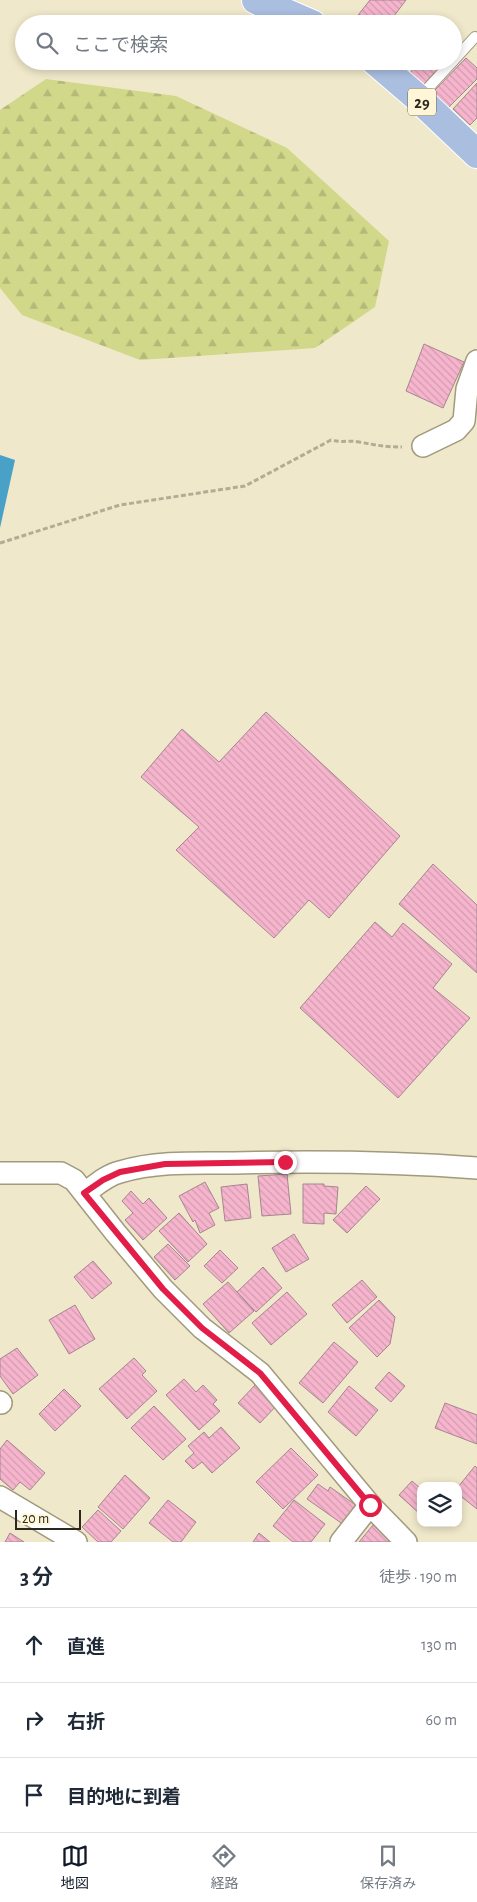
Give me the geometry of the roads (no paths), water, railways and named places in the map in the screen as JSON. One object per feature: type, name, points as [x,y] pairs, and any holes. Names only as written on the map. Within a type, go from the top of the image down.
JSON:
[{"type":"main road","points":[[256,0],[291,15]]},
{"type":"main road","name":"29","points":[[385,70],[472,149]]},
{"type":"street","points":[[422,446],[456,430],[464,421],[467,389],[477,360]]},
{"type":"street","points":[[84,1193],[103,1180],[120,1172],[165,1164],[285,1162],[419,1164],[477,1168]]},
{"type":"street","points":[[0,1173],[61,1173],[74,1180],[163,1289],[202,1328],[260,1373],[370,1505],[406,1542]]},
{"type":"street","points":[[0,1497],[66,1539]]},
{"type":"street","points":[[341,1542],[370,1505]]},
{"type":"lane","points":[[462,52],[475,38]]},
{"type":"lane","points":[[418,98],[444,70]]},
{"type":"water","points":[[0,455],[15,460],[0,528]]}]
